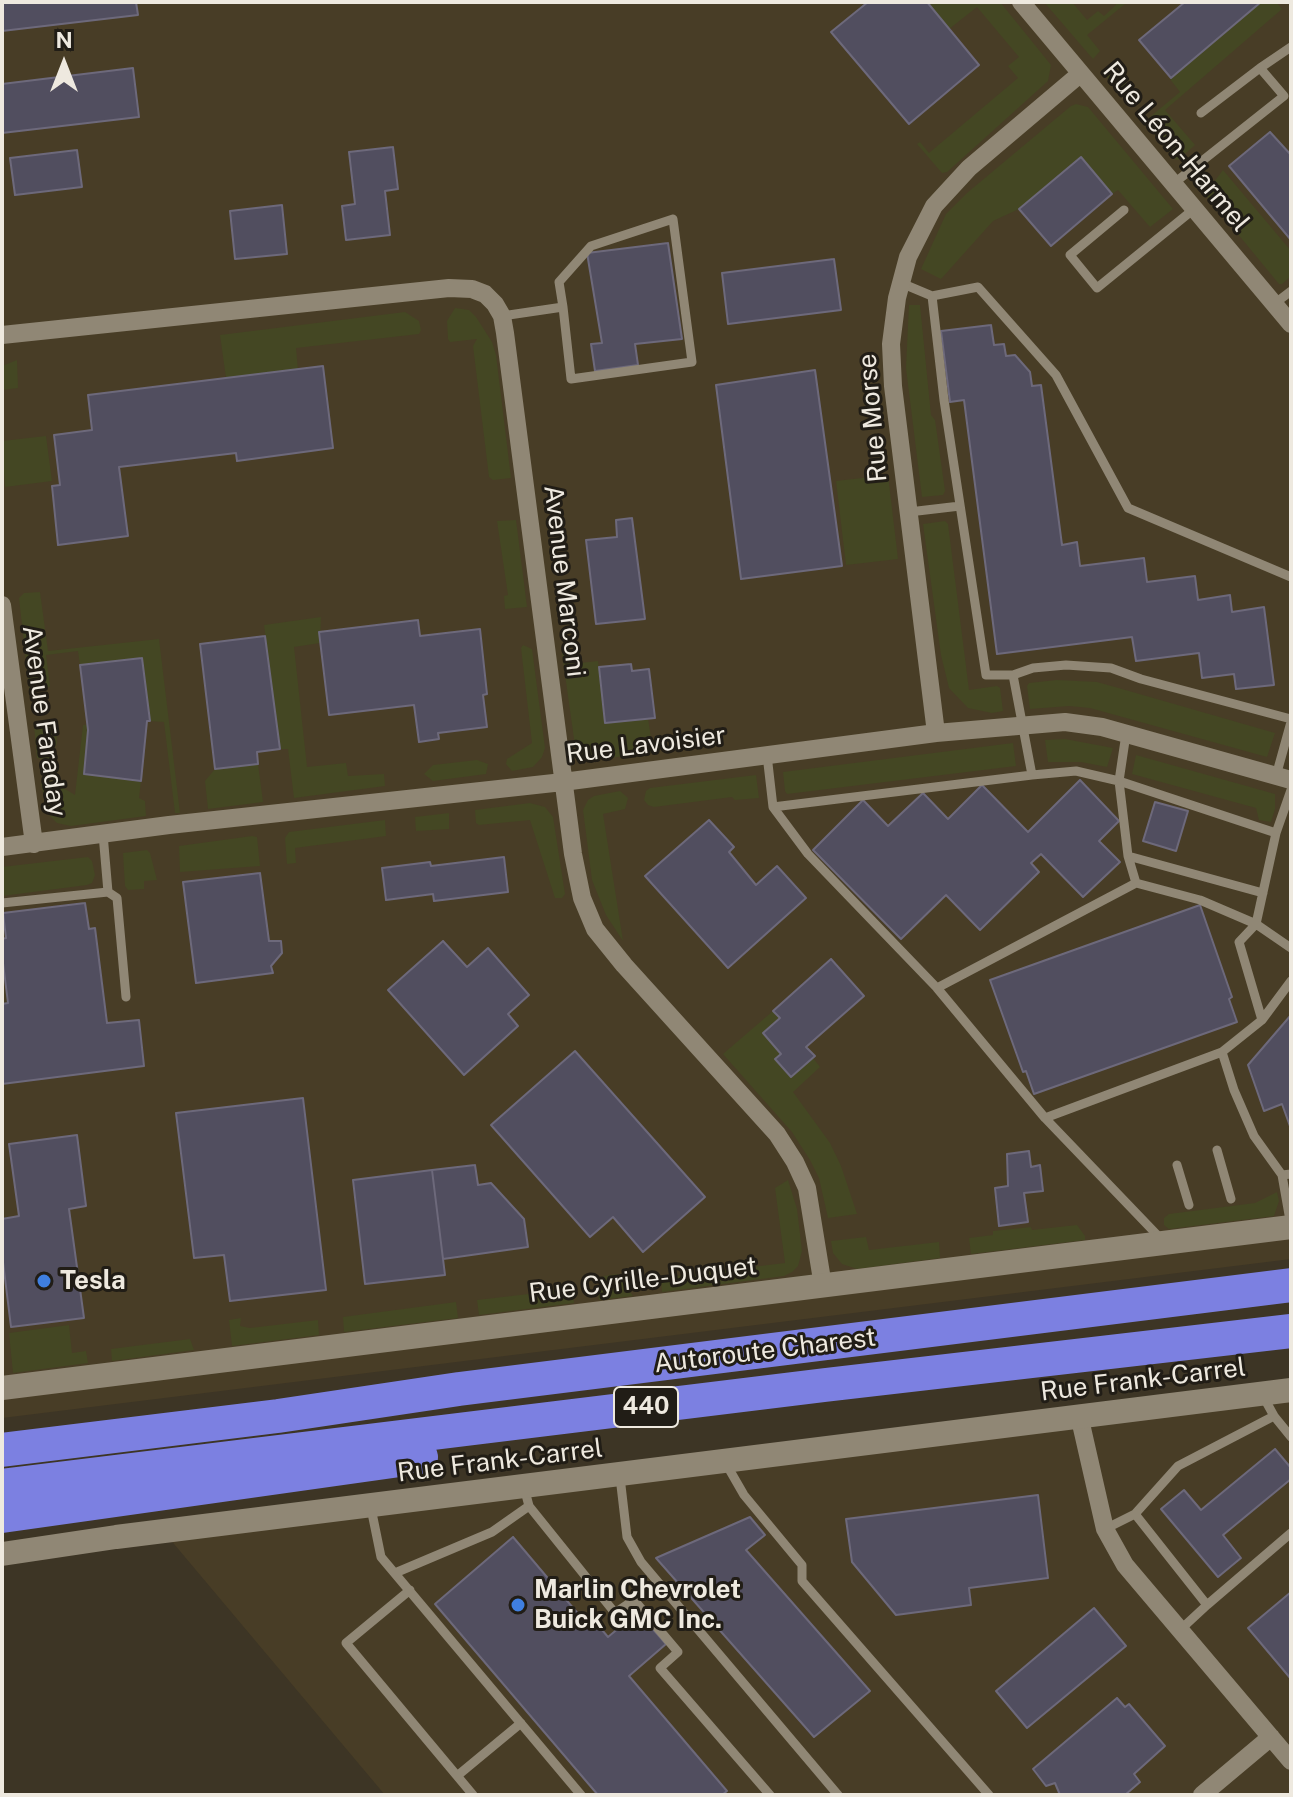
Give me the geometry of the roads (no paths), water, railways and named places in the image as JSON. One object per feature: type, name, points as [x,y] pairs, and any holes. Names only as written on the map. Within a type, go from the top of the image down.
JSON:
[{"type":"highway","name":"Autoroute Charest","points":[[2,1450],[278,1416],[459,1389],[1291,1285]]},
{"type":"highway","name":"Autoroute Charest","points":[[2,1486],[1291,1331]]},
{"type":"highway","points":[[2,1516],[599,1432],[825,1385]]},
{"type":"highway","points":[[2,1428],[274,1402],[459,1389]]},
{"type":"street","name":"Rue Léon-Harmel","points":[[1021,2],[1291,324]]},
{"type":"street","name":"Rue Morse","points":[[936,733],[893,386],[891,344],[901,283],[908,257],[934,206],[969,168],[1080,74]]},
{"type":"street","points":[[2,335],[449,288],[472,289],[485,294],[502,316]]},
{"type":"street","name":"Avenue Marconi","points":[[502,316],[563,782],[582,898],[595,929],[624,965],[777,1134],[795,1162],[807,1188],[823,1286]]},
{"type":"street","name":"Avenue Faraday","points":[[2,605],[34,844]]},
{"type":"street","name":"Rue Lavoisier","points":[[2,847],[563,782],[1021,724],[1065,722],[1126,734],[1284,778]]},
{"type":"street","name":"Rue Cyrille-Duquet","points":[[2,1388],[1291,1227]]},
{"type":"street","name":"Rue Frank-Carrel","points":[[2,1554],[370,1505],[526,1496],[620,1474],[1291,1390]]},
{"type":"street","points":[[1079,1415],[1105,1529],[1125,1565],[1291,1761]]},
{"type":"street","points":[[1202,1795],[1271,1737]]},
{"type":"lane","points":[[1201,113],[1291,47]]},
{"type":"lane","points":[[1173,184],[1284,96],[1260,68]]},
{"type":"lane","points":[[1124,210],[1070,255],[1097,288],[1194,209]]},
{"type":"lane","points":[[673,219],[692,362],[571,379],[563,307],[559,282],[591,246],[673,219]]},
{"type":"lane","points":[[901,283],[932,296],[978,287],[1056,375],[1128,508],[1291,577]]},
{"type":"lane","points":[[1274,304],[1291,291]]},
{"type":"lane","points":[[932,296],[944,400],[986,675],[1013,675],[1033,668],[1066,665],[1111,668],[1291,720],[1284,778]]},
{"type":"lane","points":[[502,316],[563,307]]},
{"type":"lane","points":[[909,512],[960,506]]},
{"type":"lane","points":[[1013,675],[1032,775]]},
{"type":"lane","points":[[1126,734],[1119,781],[1128,856],[1136,883]]},
{"type":"lane","points":[[767,755],[773,807],[808,854],[937,988],[1045,1118],[1164,1243]]},
{"type":"lane","points":[[773,807],[1076,771],[1119,781],[1276,833]]},
{"type":"lane","points":[[1262,1020],[1239,942],[1256,924],[1276,833],[1291,790]]},
{"type":"lane","points":[[103,834],[108,892]]},
{"type":"lane","points":[[1128,856],[1263,893]]},
{"type":"lane","points":[[937,988],[1136,883],[1200,900],[1256,924],[1291,948]]},
{"type":"lane","points":[[2,903],[108,892],[117,898],[126,997]]},
{"type":"lane","points":[[1045,1118],[1222,1052],[1262,1020],[1291,981]]},
{"type":"lane","points":[[1222,1052],[1254,1136],[1287,1174],[1291,1227]]},
{"type":"lane","points":[[1217,1150],[1231,1199]]},
{"type":"lane","points":[[1177,1165],[1189,1205]]},
{"type":"lane","points":[[1262,1393],[1274,1416],[1291,1437]]},
{"type":"lane","points":[[1105,1529],[1135,1514],[1178,1466],[1274,1416]]},
{"type":"lane","points":[[724,1461],[744,1495],[802,1565],[802,1581],[989,1795]]},
{"type":"lane","points":[[620,1474],[627,1537],[641,1562],[838,1795]]},
{"type":"lane","points":[[395,1573],[492,1532],[526,1496],[615,1613],[634,1600],[678,1652],[660,1668],[763,1793]]},
{"type":"lane","points":[[370,1505],[381,1557],[581,1795]]},
{"type":"lane","points":[[1135,1514],[1207,1605]]},
{"type":"lane","points":[[1180,1630],[1291,1533]]},
{"type":"lane","points":[[410,1590],[346,1643],[473,1795]]},
{"type":"lane","points":[[457,1776],[521,1723]]},
{"type":"place","name":"Tesla","points":[[44,1281]]},
{"type":"place","name":"Marlin Chevrolet Buick GMC Inc.","points":[[518,1605]]}]
